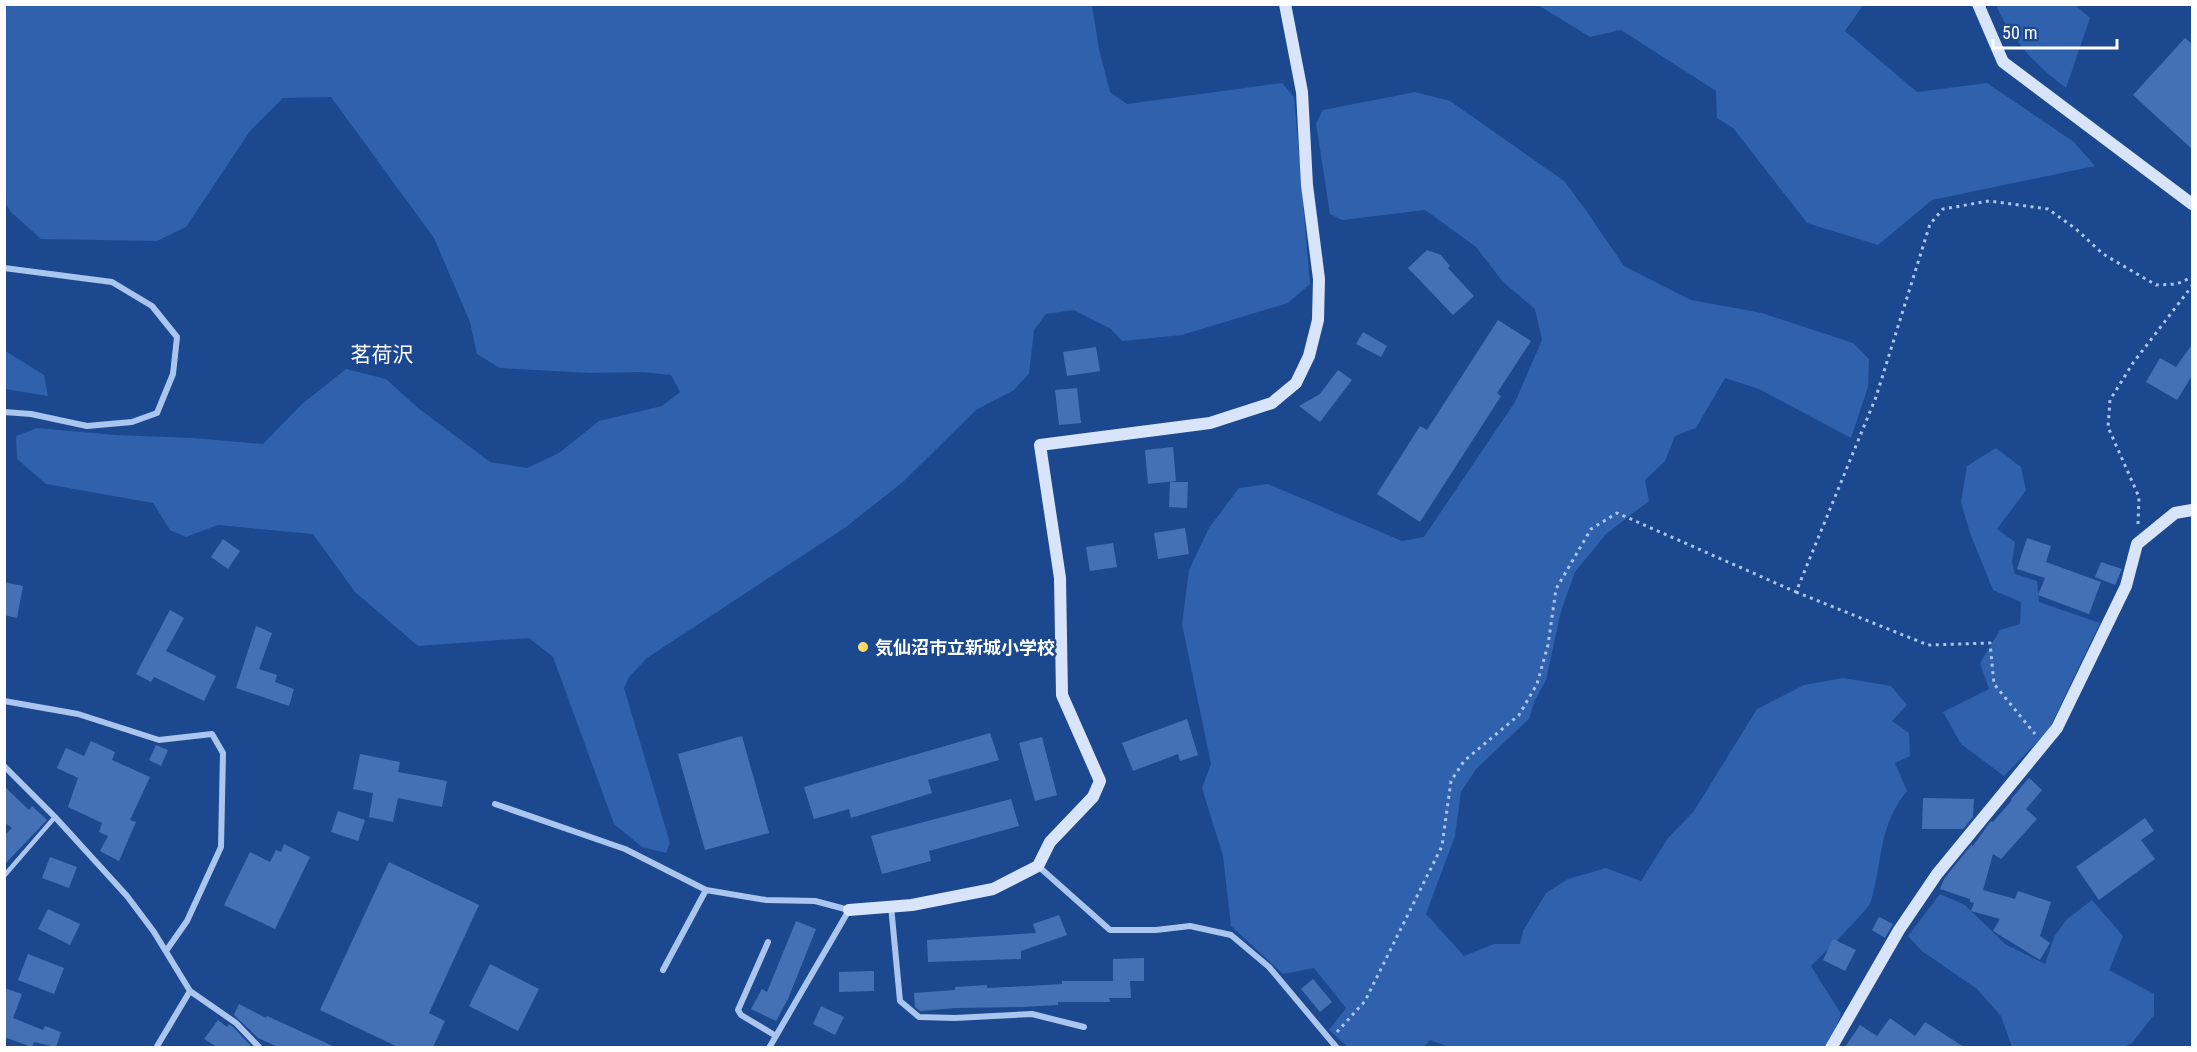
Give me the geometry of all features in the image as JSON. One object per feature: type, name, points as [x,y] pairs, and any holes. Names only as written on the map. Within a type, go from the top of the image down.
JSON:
[{"type":"street","points":[[495,804],[625,849],[706,890],[766,900],[815,901],[849,910],[912,905],[993,888],[1038,866],[1050,842],[1093,797],[1100,781],[1062,695],[1060,578],[1040,445],[1210,423],[1272,403],[1296,383],[1309,356],[1318,320],[1319,279],[1307,185],[1302,92],[1285,4]]},
{"type":"street","points":[[1978,4],[2003,62],[2193,204]]},
{"type":"street","points":[[4,267],[112,282],[152,306],[177,337],[173,374],[157,413],[132,422],[87,426],[31,414],[4,412]]},
{"type":"street","points":[[1831,1047],[1899,930],[1937,874],[2057,728],[2126,586],[2137,544],[2175,513],[2193,510]]},
{"type":"street","points":[[4,701],[78,714],[159,740],[212,734],[223,753],[221,847],[187,921],[166,951]]},
{"type":"street","points":[[4,766],[55,817],[127,896],[166,951],[190,991],[236,1023],[260,1047]]},
{"type":"street","points":[[1038,866],[1110,930],[1156,930],[1190,926],[1231,935],[1269,968],[1337,1047]]},
{"type":"street","points":[[663,970],[706,890]]},
{"type":"street","points":[[891,906],[900,1000],[919,1017],[955,1018],[1032,1014],[1083,1027]]},
{"type":"street","points":[[769,1047],[849,910]]},
{"type":"street","points":[[768,942],[738,1010],[741,1015],[776,1036]]},
{"type":"street","points":[[156,1047],[190,991]]},
{"type":"lane","points":[[4,876],[55,817]]},
{"type":"path","points":[[1796,592],[1876,397],[1930,224],[1942,209],[1989,201],[2048,209],[2076,229],[2103,254],[2156,285],[2177,284],[2193,277]]},
{"type":"path","points":[[2137,544],[2139,497],[2108,427],[2110,400],[2133,363],[2193,286]]},
{"type":"path","points":[[1329,1040],[1365,1001],[1442,846],[1451,781],[1464,761],[1519,716],[1537,684],[1548,645],[1556,589],[1591,529],[1617,513],[1796,592],[1928,645],[1990,643],[1994,684],[2043,745]]},
{"type":"shaded area","points":[[4,5],[1092,5],[1099,49],[1110,92],[1127,104],[1282,83],[1294,97],[1310,284],[1288,303],[1182,335],[1122,341],[1111,329],[1074,310],[1046,314],[1034,330],[1029,374],[1014,390],[976,410],[904,481],[846,527],[647,658],[629,677],[624,688],[670,843],[666,853],[642,847],[614,824],[553,657],[529,638],[418,646],[355,592],[313,534],[218,525],[186,537],[170,530],[153,503],[46,484],[17,459],[16,436],[37,428],[263,444],[302,404],[346,369],[386,379],[418,408],[490,462],[527,468],[559,453],[599,421],[662,406],[680,392],[671,375],[643,372],[590,373],[500,368],[477,354],[470,322],[434,238],[331,97],[283,98],[250,131],[186,227],[157,241],[41,239],[11,212],[5,203]]},
{"type":"shaded area","points":[[1538,5],[1863,5],[1845,31],[1917,92],[1987,83],[2074,142],[2095,166],[1932,200],[1878,245],[1807,223],[1733,128],[1717,118],[1716,91],[1621,30],[1590,37]]},
{"type":"shaded area","points":[[1996,5],[2075,5],[2090,18],[2066,88],[2025,51],[2009,29]]},
{"type":"shaded area","points":[[1415,92],[1450,101],[1564,181],[1624,266],[1691,300],[1762,313],[1853,343],[1869,359],[1868,387],[1851,438],[1759,389],[1725,378],[1696,428],[1675,436],[1665,461],[1645,480],[1649,501],[1606,534],[1575,572],[1561,611],[1546,680],[1534,702],[1529,719],[1476,769],[1461,792],[1455,836],[1426,914],[1464,956],[1494,944],[1520,944],[1523,931],[1546,893],[1568,879],[1606,868],[1641,881],[1668,838],[1694,811],[1757,709],[1804,685],[1843,678],[1891,686],[1907,705],[1892,721],[1909,733],[1910,756],[1895,763],[1907,791],[1891,817],[1886,831],[1871,901],[1854,923],[1811,966],[1841,1014],[1829,1047],[1452,1048],[1430,1040],[1424,1047],[1348,1047],[1329,1030],[1346,1008],[1314,968],[1283,974],[1231,926],[1223,856],[1202,788],[1211,764],[1182,624],[1189,570],[1209,528],[1239,488],[1268,484],[1402,541],[1424,537],[1515,402],[1542,340],[1535,309],[1503,282],[1476,247],[1425,210],[1342,220],[1330,214],[1316,123],[1323,110]]},
{"type":"shaded area","points":[[4,350],[44,375],[48,396],[5,389]]},
{"type":"shaded area","points":[[1996,448],[2021,467],[2026,490],[1997,529],[2015,542],[2012,562],[2015,574],[2037,581],[2039,602],[2100,623],[2048,731],[2004,776],[1961,744],[1943,712],[1989,689],[1980,663],[2000,630],[2020,624],[2021,602],[1993,590],[1970,533],[1961,502],[1967,466]]},
{"type":"shaded area","points":[[1940,894],[1965,905],[2005,944],[2045,964],[2054,937],[2067,919],[2092,900],[2123,936],[2109,970],[2154,994],[2154,1015],[2132,1043],[2124,1047],[2012,1047],[2001,1016],[1977,989],[1922,951],[1908,936]]},
{"type":"building","points":[[2185,38],[2193,45],[2193,150],[2133,95]]},
{"type":"building","points":[[1427,250],[1441,255],[1450,266],[1448,268],[1474,296],[1453,315],[1408,268]]},
{"type":"building","points":[[1498,320],[1531,341],[1497,393],[1501,396],[1420,522],[1377,494],[1420,426],[1427,430]]},
{"type":"building","points":[[1363,332],[1387,346],[1381,357],[1356,344]]},
{"type":"building","points":[[2193,343],[2193,374],[2177,400],[2146,382],[2160,358],[2176,367]]},
{"type":"building","points":[[1096,347],[1100,371],[1067,376],[1063,352]]},
{"type":"building","points":[[1338,370],[1352,380],[1320,422],[1299,406],[1320,394]]},
{"type":"building","points":[[1077,388],[1081,423],[1059,425],[1055,390]]},
{"type":"building","points":[[1173,447],[1176,481],[1148,484],[1145,450]]},
{"type":"building","points":[[1170,482],[1188,482],[1187,508],[1169,507]]},
{"type":"building","points":[[1185,528],[1189,554],[1158,559],[1154,533]]},
{"type":"building","points":[[2027,538],[2051,546],[2046,562],[2101,582],[2089,614],[2038,595],[2045,578],[2017,569]]},
{"type":"building","points":[[223,539],[240,551],[228,569],[211,557]]},
{"type":"building","points":[[1113,543],[1117,567],[1090,571],[1086,547]]},
{"type":"building","points":[[2101,562],[2122,569],[2115,585],[2095,577]]},
{"type":"building","points":[[4,582],[23,586],[17,618],[4,615]]},
{"type":"building","points":[[170,610],[184,618],[166,651],[216,676],[204,701],[154,677],[151,682],[136,674]]},
{"type":"building","points":[[256,626],[272,633],[259,669],[277,675],[275,682],[294,689],[289,706],[236,688]]},
{"type":"building","points":[[1187,719],[1198,755],[1180,761],[1178,754],[1133,771],[1122,743]]},
{"type":"building","points":[[990,733],[999,760],[928,780],[932,793],[851,818],[849,809],[814,819],[804,787]]},
{"type":"building","points":[[742,736],[769,833],[705,850],[678,754]]},
{"type":"building","points":[[1042,737],[1057,795],[1035,801],[1019,743]]},
{"type":"building","points":[[91,741],[115,752],[112,760],[150,777],[130,820],[136,822],[119,861],[100,851],[108,836],[99,832],[102,823],[68,807],[78,778],[57,768],[66,748],[84,756]]},
{"type":"building","points":[[156,745],[168,750],[161,766],[149,760]]},
{"type":"building","points":[[360,754],[400,762],[398,772],[447,781],[442,807],[398,798],[393,822],[369,817],[373,793],[353,789]]},
{"type":"building","points":[[2029,778],[2042,790],[2026,809],[2037,819],[2001,859],[1993,854],[1983,890],[2015,899],[2018,891],[2051,902],[2040,936],[2050,943],[2040,960],[1993,931],[2000,919],[1971,911],[1974,903],[1970,902],[1970,899],[1940,889],[1944,879],[1972,844],[1972,847],[1991,821],[1993,822]]},
{"type":"building","points":[[4,786],[29,810],[32,806],[47,820],[4,865],[4,836],[12,828],[4,822]]},
{"type":"building","points":[[1923,798],[1974,799],[1973,817],[1963,829],[1922,829]]},
{"type":"building","points":[[1011,799],[1019,826],[929,851],[931,861],[882,874],[871,836]]},
{"type":"building","points":[[338,811],[365,820],[358,841],[331,832]]},
{"type":"building","points":[[2145,818],[2154,831],[2141,840],[2155,859],[2099,900],[2076,867]]},
{"type":"building","points":[[284,844],[310,857],[275,929],[224,905],[250,852],[270,862],[276,850],[281,852]]},
{"type":"building","points":[[50,857],[77,867],[69,888],[42,878]]},
{"type":"building","points":[[389,862],[479,905],[429,1013],[445,1021],[433,1047],[398,1047],[320,1010]]},
{"type":"building","points":[[48,909],[80,924],[70,945],[38,929]]},
{"type":"building","points":[[1059,915],[1067,935],[1021,951],[1021,959],[928,962],[927,940],[1036,933],[1033,924]]},
{"type":"building","points":[[1879,917],[1893,924],[1885,938],[1872,930]]},
{"type":"building","points":[[796,921],[816,929],[788,999],[776,1021],[751,1009],[762,989],[767,992]]},
{"type":"building","points":[[1833,939],[1856,950],[1845,971],[1823,960]]},
{"type":"building","points":[[28,954],[64,968],[54,994],[18,980]]},
{"type":"building","points":[[1144,958],[1144,981],[1130,981],[1131,998],[1109,998],[1110,1002],[1058,1002],[1058,1005],[1023,1007],[920,1011],[915,1007],[914,993],[955,990],[955,987],[987,985],[987,988],[1062,984],[1062,981],[1113,981],[1113,959]]},
{"type":"building","points":[[490,964],[539,989],[518,1031],[469,1006]]},
{"type":"building","points":[[874,971],[874,991],[839,992],[839,972]]},
{"type":"building","points":[[1313,979],[1332,1002],[1320,1012],[1301,989]]},
{"type":"building","points":[[4,988],[22,994],[13,1018],[43,1030],[45,1026],[61,1032],[56,1047],[34,1042],[32,1047],[4,1037]]},
{"type":"building","points":[[239,1004],[335,1047],[278,1047],[258,1038],[234,1015]]},
{"type":"building","points":[[821,1006],[844,1017],[835,1035],[813,1024]]},
{"type":"building","points":[[1890,1018],[1915,1036],[1925,1022],[1964,1047],[1845,1047],[1860,1025],[1877,1036]]},
{"type":"building","points":[[218,1020],[227,1027],[229,1024],[233,1027],[251,1046],[217,1047],[204,1039]]},
{"type":"place","name":"気仙沼市立新城小学校","points":[[863,647]]},
{"type":"district","name":"茗荷沢","points":[[382,355]]}]
